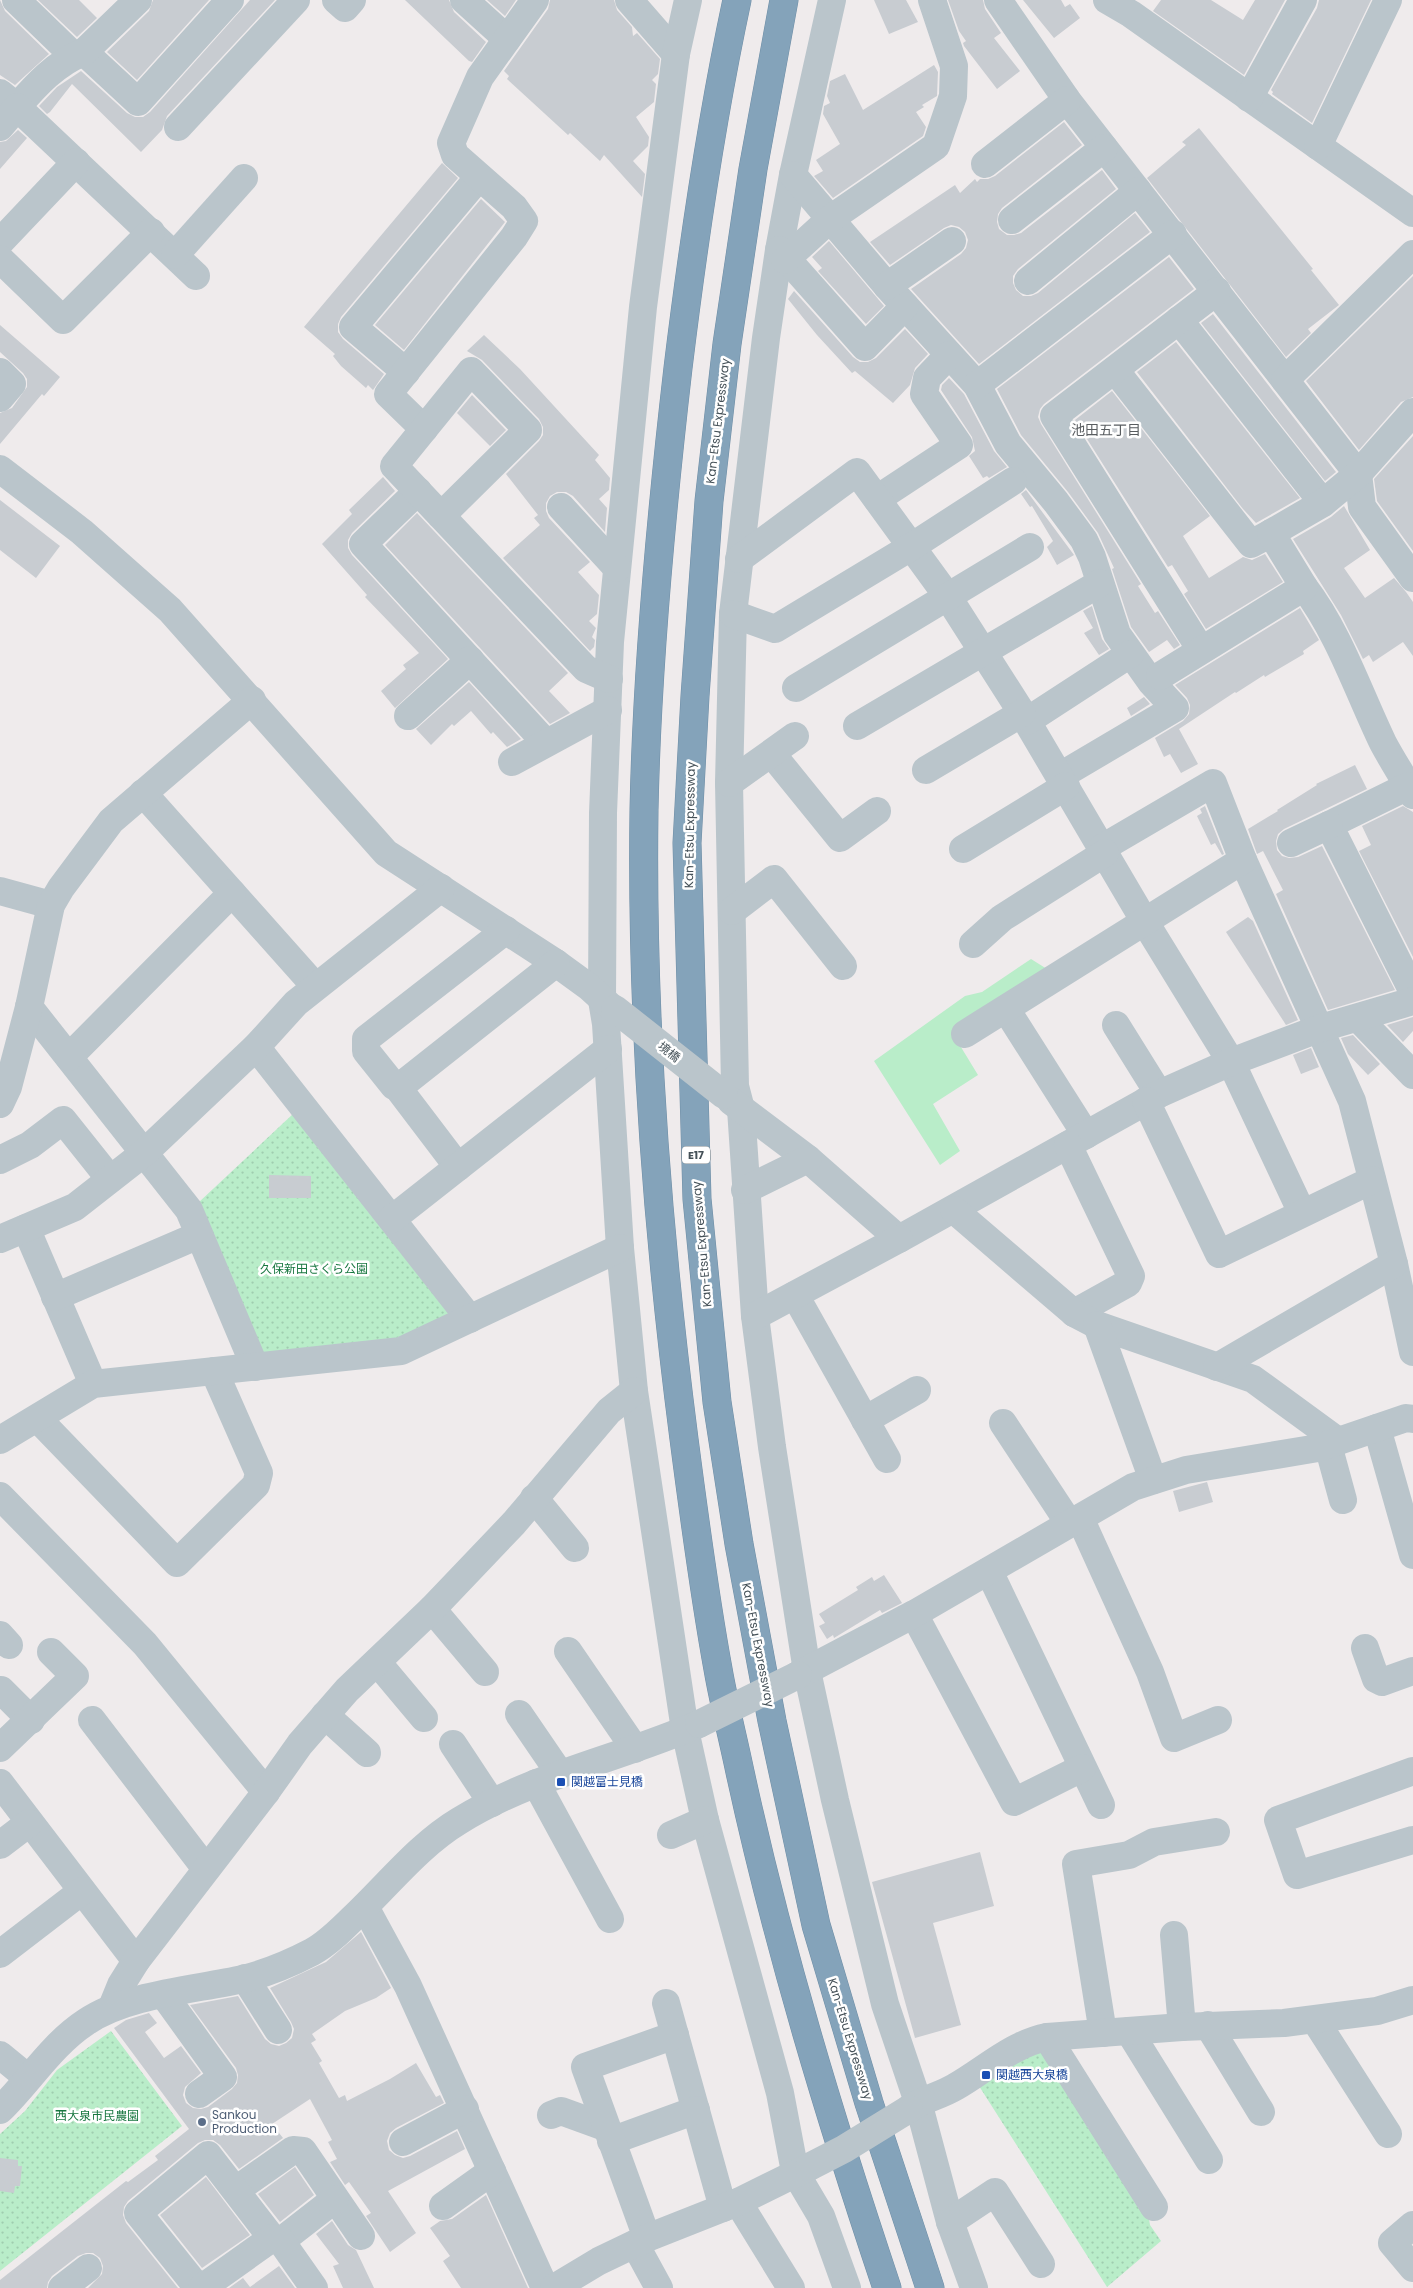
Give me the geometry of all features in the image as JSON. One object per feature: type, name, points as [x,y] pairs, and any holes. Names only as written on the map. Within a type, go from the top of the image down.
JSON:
[{"type":"highway","points":[[737,0],[690,265],[664,488],[648,699],[644,813],[646,1011],[655,1171],[670,1330],[691,1494],[718,1671],[778,1933],[824,2098],[887,2288]]},
{"type":"highway","name":"Kan-Etsu Expressway","points":[[784,0],[753,168],[727,344],[709,502],[697,657],[687,843],[697,1199],[717,1402],[739,1544],[778,1750],[816,1925],[869,2103],[930,2288]]},
{"type":"street","points":[[16,0],[138,102],[230,0]]},
{"type":"street","points":[[138,0],[79,54],[40,79],[6,109],[76,162],[196,276]]},
{"type":"street","points":[[178,127],[296,0]]},
{"type":"street","points":[[336,0],[345,8],[352,0]]},
{"type":"street","points":[[464,0],[507,39]]},
{"type":"street","points":[[424,429],[388,394],[514,238],[524,221],[514,208],[455,155],[451,143],[480,77],[535,0]]},
{"type":"street","points":[[629,0],[676,54]]},
{"type":"street","points":[[688,0],[676,54],[643,307],[617,568],[609,679],[603,813],[608,1049],[620,1248],[634,1391],[692,1727],[705,1820],[802,2170],[847,2288]]},
{"type":"street","points":[[832,0],[793,175],[782,255],[766,338],[733,614],[729,784],[735,1086],[732,1102],[745,1190],[755,1316],[802,1673],[886,2004],[914,2105],[950,2222],[974,2288]]},
{"type":"street","points":[[782,255],[830,219],[936,146],[954,96],[954,66],[932,0]]},
{"type":"street","points":[[998,0],[1067,100],[1358,474],[1362,507],[1412,575]]},
{"type":"street","points":[[1107,0],[1137,7],[1249,98],[1413,213]]},
{"type":"street","points":[[1249,98],[1303,0]]},
{"type":"street","points":[[1318,146],[1388,0]]},
{"type":"street","points":[[985,164],[1067,100]]},
{"type":"street","points":[[1012,220],[1104,148]]},
{"type":"street","points":[[0,242],[76,162]]},
{"type":"street","points":[[793,175],[887,286],[977,385],[1008,444],[1056,502],[1084,540],[1117,634],[1130,654],[1175,708],[1063,781],[964,849]]},
{"type":"street","points":[[406,372],[353,327],[479,177]]},
{"type":"street","points":[[175,255],[244,178]]},
{"type":"street","points":[[1028,281],[1138,191]]},
{"type":"street","points":[[0,259],[64,320],[150,232]]},
{"type":"street","points":[[977,385],[1173,234]]},
{"type":"street","points":[[887,286],[952,241]]},
{"type":"street","points":[[1285,380],[1413,254]]},
{"type":"street","points":[[782,255],[865,347],[905,306]]},
{"type":"street","points":[[1201,650],[1054,416],[1217,292]]},
{"type":"street","points":[[1179,320],[1323,503]]},
{"type":"street","points":[[877,500],[959,445],[924,394],[927,378],[949,355]]},
{"type":"street","points":[[1116,370],[1250,544],[1323,503],[1358,474],[1413,412]]},
{"type":"street","points":[[442,516],[528,430],[471,371],[394,466],[586,668],[609,679]]},
{"type":"street","points":[[0,372],[12,384],[0,398]]},
{"type":"street","name":"境橋","points":[[0,469],[82,532],[170,610],[207,650],[239,690],[252,700],[386,853],[556,963],[589,987],[608,1005],[808,1159],[899,1239]]},
{"type":"street","points":[[739,560],[857,472],[948,597],[1025,717],[1231,1062],[1302,1213]]},
{"type":"street","points":[[733,614],[775,630],[911,547],[1013,481]]},
{"type":"street","points":[[418,491],[362,544],[546,743]]},
{"type":"street","points":[[561,507],[617,568]]},
{"type":"street","points":[[1271,533],[1304,587],[1318,604],[1384,744],[1410,790],[1292,843]]},
{"type":"street","points":[[796,688],[1030,547]]},
{"type":"street","points":[[857,726],[1100,583]]},
{"type":"street","points":[[1160,676],[1304,587]]},
{"type":"street","points":[[926,770],[1025,717],[1130,654]]},
{"type":"street","points":[[408,716],[470,660]]},
{"type":"street","points":[[0,1104],[8,1087],[29,1007],[52,905],[61,888],[98,835],[111,820],[252,700]]},
{"type":"street","points":[[512,762],[608,710]]},
{"type":"street","points":[[729,784],[795,736]]},
{"type":"street","points":[[772,754],[840,838],[877,811]]},
{"type":"street","points":[[973,944],[1002,918],[1104,850],[1213,783],[1244,860],[1321,1028],[1352,1101],[1394,1264],[1413,1352]]},
{"type":"street","points":[[143,793],[315,986]]},
{"type":"street","points":[[1329,825],[1413,992]]},
{"type":"street","points":[[965,1034],[1244,860]]},
{"type":"street","points":[[732,911],[774,879],[842,966]]},
{"type":"street","points":[[0,1239],[74,1207],[144,1153],[256,1047],[296,1003],[315,986],[441,888]]},
{"type":"street","points":[[0,892],[52,905]]},
{"type":"street","points":[[69,1057],[232,893]]},
{"type":"street","points":[[458,1167],[398,1088],[394,1086],[366,1051],[366,1038],[506,930]]},
{"type":"street","points":[[398,1088],[556,963]]},
{"type":"street","points":[[755,1316],[954,1210],[1153,1098],[1231,1062],[1321,1028],[1413,1001]]},
{"type":"street","points":[[29,1007],[189,1210],[255,1367]]},
{"type":"street","points":[[1006,1009],[1077,1140],[1131,1276],[1128,1284],[1086,1319]]},
{"type":"street","points":[[1358,1018],[1413,1075]]},
{"type":"street","points":[[1116,1025],[1153,1098],[1219,1254],[1372,1180]]},
{"type":"street","points":[[256,1047],[470,1319]]},
{"type":"street","points":[[392,1219],[608,1049]]},
{"type":"street","points":[[0,1160],[30,1145],[63,1120],[110,1179]]},
{"type":"street","points":[[745,1190],[808,1159]]},
{"type":"street","points":[[954,1210],[1086,1319],[1253,1379],[1333,1443],[1343,1500]]},
{"type":"street","points":[[26,1228],[93,1384]]},
{"type":"street","points":[[55,1297],[199,1235]]},
{"type":"street","points":[[0,1440],[93,1384],[401,1351],[620,1248]]},
{"type":"street","points":[[1217,1367],[1394,1264]]},
{"type":"street","points":[[795,1295],[887,1459]]},
{"type":"street","points":[[1086,1319],[1153,1480]]},
{"type":"street","points":[[38,1418],[177,1563],[256,1485],[259,1473],[214,1371]]},
{"type":"street","points":[[865,1420],[917,1390]]},
{"type":"street","points":[[112,2008],[120,1985],[136,1960],[266,1792],[300,1744],[347,1690],[432,1609],[514,1523],[609,1411],[634,1391]]},
{"type":"street","points":[[0,2110],[46,2056],[84,2022],[112,2008],[246,1978],[274,1969],[314,1951],[339,1932],[432,1840],[458,1821],[492,1803],[548,1778],[635,1749],[692,1727],[802,1673],[914,1614],[1133,1487],[1186,1470],[1281,1455],[1333,1443],[1406,1418],[1413,1419]]},
{"type":"street","points":[[1003,1423],[1074,1520],[1150,1672],[1174,1738],[1218,1720]]},
{"type":"street","points":[[1376,1428],[1413,1555]]},
{"type":"street","points":[[0,1496],[145,1644],[266,1792]]},
{"type":"street","points":[[534,1498],[575,1548]]},
{"type":"street","points":[[989,1571],[1101,1805]]},
{"type":"street","points":[[432,1609],[485,1672]]},
{"type":"street","points":[[914,1614],[1014,1802],[1082,1768]]},
{"type":"street","points":[[1365,1648],[1376,1679],[1382,1682],[1413,1671]]},
{"type":"street","points":[[568,1651],[635,1749]]},
{"type":"street","points":[[0,1748],[75,1676],[51,1652]]},
{"type":"street","points":[[377,1662],[424,1718]]},
{"type":"street","points":[[1,1690],[31,1720]]},
{"type":"street","points":[[519,1714],[610,1919]]},
{"type":"street","points":[[325,1715],[367,1753]]},
{"type":"street","points":[[92,1720],[206,1869]]},
{"type":"street","points":[[453,1744],[492,1803]]},
{"type":"street","points":[[1413,1771],[1278,1820],[1298,1875],[1413,1840]]},
{"type":"street","points":[[0,1783],[136,1960]]},
{"type":"street","points":[[670,1835],[705,1820]]},
{"type":"street","points":[[0,1845],[29,1822]]},
{"type":"street","points":[[1204,1841],[1154,1842],[1129,1855],[1066,1865],[1116,2032],[1209,2160]]},
{"type":"street","points":[[0,1954],[82,1891]]},
{"type":"street","points":[[365,1907],[408,1986],[545,2288]]},
{"type":"street","points":[[1174,1935],[1195,2026],[1262,2112]]},
{"type":"street","points":[[246,1978],[278,2030]]},
{"type":"street","points":[[164,1995],[223,2077],[199,2094]]},
{"type":"street","points":[[554,2288],[599,2261],[641,2241],[730,2205],[844,2149],[914,2105],[954,2088],[1029,2041],[1047,2037],[1195,2026],[1315,2020],[1377,2011],[1413,2000]]},
{"type":"street","points":[[666,2003],[696,2110],[730,2205],[791,2288]]},
{"type":"street","points":[[1315,2020],[1388,2134]]},
{"type":"street","points":[[659,2288],[641,2241],[585,2067],[675,2035]]},
{"type":"street","points":[[1047,2037],[1141,2164],[1154,2207]]},
{"type":"street","points":[[0,2055],[28,2078]]},
{"type":"street","points":[[403,2142],[464,2109]]},
{"type":"street","points":[[551,2115],[562,2111],[608,2134],[696,2110]]},
{"type":"street","points":[[236,2190],[293,2150],[303,2151],[361,2236]]},
{"type":"street","points":[[314,2288],[276,2239],[208,2155],[138,2213],[200,2288],[276,2239],[335,2199]]},
{"type":"street","points":[[443,2206],[492,2171]]},
{"type":"street","points":[[950,2222],[996,2192],[1041,2264]]},
{"type":"street","points":[[1413,2225],[1392,2243],[1413,2268]]},
{"type":"street","points":[[62,2288],[88,2268]]},
{"type":"green space","points":[[1031,959],[1047,969],[953,1034],[978,1075],[933,1104],[960,1151],[940,1165],[874,1061],[965,996],[982,992]]},
{"type":"green space","name":"久保新田さくら公園","points":[[294,1113],[450,1310],[449,1319],[398,1342],[270,1356],[259,1350],[198,1203]]},
{"type":"green space","name":"西大泉市民農園","points":[[111,2031],[182,2126],[0,2271],[0,2134],[25,2111],[57,2070]]},
{"type":"green space","points":[[1044,2050],[1148,2214],[1150,2225],[1161,2241],[1107,2287],[979,2086],[1035,2051]]},
{"type":"building","points":[[0,0],[5,11],[49,54],[15,85],[0,75]]},
{"type":"building","points":[[38,0],[79,0],[97,18],[77,37]]},
{"type":"building","points":[[153,0],[209,0],[137,80],[107,52],[149,11]]},
{"type":"building","points":[[250,0],[275,0],[167,116],[162,130],[141,152],[72,84],[47,114],[39,106],[57,87],[81,71],[127,113],[135,117],[143,117],[150,112]]},
{"type":"building","points":[[405,0],[449,0],[454,12],[486,42],[472,62],[469,61]]},
{"type":"building","points":[[487,0],[516,0],[505,16]]},
{"type":"building","points":[[550,0],[614,0],[617,10],[632,27],[633,36],[637,33],[660,59],[658,74],[652,80],[656,84],[654,102],[636,117],[649,137],[648,146],[633,161],[645,174],[642,197],[604,155],[600,161],[570,133],[568,135],[507,79],[509,76],[504,71],[548,9]]},
{"type":"building","points":[[874,0],[906,0],[918,22],[889,34]]},
{"type":"building","points":[[948,0],[983,0],[985,9],[1001,33],[994,38],[1020,71],[997,89],[964,46],[963,43],[966,41],[959,31]]},
{"type":"building","points":[[1023,0],[1061,0],[1065,7],[1070,4],[1080,18],[1054,38]]},
{"type":"building","points":[[1161,0],[1211,0],[1243,20],[1255,0],[1285,0],[1244,75],[1153,11]]},
{"type":"building","points":[[1319,0],[1371,0],[1312,123],[1272,94],[1271,90],[1317,8]]},
{"type":"building","points":[[934,65],[938,72],[937,96],[922,105],[924,107],[916,112],[926,127],[923,136],[833,198],[814,176],[823,171],[816,160],[840,144],[823,114],[824,106],[830,103],[827,96],[830,81],[845,74],[863,110]]},
{"type":"building","points":[[1064,122],[1082,145],[1002,208],[998,214],[997,222],[999,229],[1007,235],[1021,233],[1102,170],[1116,189],[1018,269],[1013,276],[1016,290],[1023,296],[1031,296],[1038,293],[1135,213],[1150,232],[979,364],[911,289],[961,254],[966,248],[968,240],[965,232],[959,227],[951,225],[944,228],[890,265],[870,242],[955,185],[960,193],[975,179],[977,182],[980,179],[988,179],[995,176]]},
{"type":"building","points":[[1199,128],[1313,269],[1311,270],[1339,305],[1308,329],[1311,333],[1286,357],[1147,178],[1186,145],[1182,142]]},
{"type":"building","points":[[18,130],[27,138],[0,169],[0,142],[6,141]]},
{"type":"building","points":[[442,163],[458,178],[341,317],[338,324],[338,332],[343,339],[384,374],[373,390],[368,385],[366,388],[341,366],[333,356],[335,354],[304,327]]},
{"type":"building","points":[[481,199],[505,222],[404,350],[375,325]]},
{"type":"building","points":[[829,241],[884,306],[866,324],[818,271],[822,268],[812,257]]},
{"type":"building","points":[[1169,257],[1194,289],[1044,404],[1040,409],[1038,417],[1141,584],[1138,586],[1155,613],[1158,611],[1180,645],[1174,649],[1167,640],[1149,652],[1131,627],[1112,569],[1114,568],[1098,533],[1068,492],[1021,435],[997,389]]},
{"type":"building","points":[[1413,276],[1413,397],[1401,402],[1359,450],[1306,381]]},
{"type":"building","points":[[794,291],[853,357],[860,362],[868,362],[876,358],[905,329],[928,354],[915,368],[910,385],[893,403],[855,371],[852,373],[817,335],[788,299]]},
{"type":"building","points":[[1213,314],[1336,472],[1325,481],[1201,323]]},
{"type":"building","points":[[0,325],[60,377],[44,396],[42,394],[0,444],[0,413],[12,408],[27,387],[27,379],[0,352]]},
{"type":"building","points":[[484,335],[520,369],[599,455],[595,460],[610,478],[609,490],[599,499],[607,508],[605,532],[573,496],[566,492],[557,492],[550,496],[546,503],[546,511],[549,518],[590,562],[578,572],[599,595],[597,614],[589,621],[596,628],[592,637],[595,640],[594,647],[590,651],[503,558],[540,525],[534,518],[538,515],[506,474],[539,441],[543,435],[543,427],[539,419],[482,360],[467,351]]},
{"type":"building","points":[[1176,342],[1300,498],[1256,523],[1243,509],[1137,372]]},
{"type":"building","points":[[949,378],[964,394],[994,451],[1007,467],[989,478],[987,476],[983,478],[969,456],[975,451],[972,437],[941,390],[942,385]]},
{"type":"building","points":[[1112,391],[1210,516],[1183,536],[1209,578],[1243,557],[1252,560],[1265,554],[1283,582],[1206,629],[1184,594],[1188,591],[1172,565],[1168,567],[1075,420]]},
{"type":"building","points":[[472,395],[506,430],[490,446],[457,413]]},
{"type":"building","points":[[1413,436],[1413,551],[1377,501],[1374,479]]},
{"type":"building","points":[[383,477],[395,491],[352,533],[348,540],[348,548],[352,555],[448,659],[395,708],[381,691],[406,669],[403,665],[419,653],[365,597],[367,595],[322,544],[352,514],[349,510]]},
{"type":"building","points":[[1026,490],[1074,555],[1057,565],[1047,547],[1053,541],[1032,506],[1030,507],[1021,494]]},
{"type":"building","points":[[0,500],[60,546],[36,578],[0,550]]},
{"type":"building","points":[[1344,506],[1370,550],[1344,568],[1365,598],[1394,578],[1406,592],[1413,602],[1413,656],[1403,642],[1373,662],[1369,655],[1363,659],[1341,615],[1293,539],[1331,517]]},
{"type":"building","points":[[417,513],[568,673],[549,691],[570,713],[550,724],[385,545]]},
{"type":"building","points":[[1092,606],[1102,639],[1109,649],[1099,655],[1084,633],[1093,628],[1083,611]]},
{"type":"building","points":[[1300,608],[1319,640],[1303,651],[1304,654],[1235,692],[1179,729],[1198,764],[1181,773],[1170,754],[1164,757],[1155,738],[1183,721],[1189,714],[1190,705],[1187,698],[1175,685]]},
{"type":"building","points":[[469,682],[521,739],[507,747],[493,732],[491,734],[471,711],[454,726],[452,724],[431,745],[416,729]]},
{"type":"building","points":[[1144,697],[1150,704],[1131,716],[1127,708]]},
{"type":"building","points":[[1355,765],[1367,789],[1284,829],[1278,834],[1276,841],[1277,850],[1282,856],[1289,858],[1298,857],[1322,846],[1395,990],[1328,1010],[1276,894],[1283,890],[1263,851],[1257,854],[1248,829],[1278,811],[1316,784]]},
{"type":"building","points":[[1205,806],[1224,854],[1222,855],[1215,843],[1211,845],[1197,816],[1202,813],[1200,809]]},
{"type":"building","points":[[1403,806],[1413,812],[1413,957],[1359,851],[1371,845],[1362,826]]},
{"type":"building","points":[[1248,917],[1253,921],[1298,1020],[1286,1025],[1226,932]]},
{"type":"building","points":[[1413,1017],[1413,1031],[1403,1042],[1387,1025]]},
{"type":"building","points":[[1353,1035],[1380,1064],[1368,1075],[1348,1054],[1341,1038]]},
{"type":"building","points":[[1311,1048],[1319,1067],[1301,1074],[1293,1055]]},
{"type":"building","points":[[269,1175],[311,1176],[311,1198],[269,1198]]},
{"type":"building","points":[[1207,1482],[1213,1502],[1179,1512],[1173,1491]]},
{"type":"building","points":[[884,1575],[902,1603],[882,1613],[880,1610],[834,1638],[833,1635],[827,1639],[819,1626],[825,1623],[819,1614],[858,1590],[856,1587],[872,1577],[874,1581]]},
{"type":"building","points":[[980,1852],[994,1906],[933,1923],[961,2025],[915,2038],[872,1882]]},
{"type":"building","points":[[361,1932],[391,1988],[376,1998],[345,2011],[312,2034],[316,2040],[311,2043],[322,2061],[319,2063],[339,2098],[345,2095],[347,2101],[416,2063],[436,2097],[440,2095],[444,2103],[396,2128],[390,2133],[387,2141],[389,2150],[403,2158],[457,2131],[465,2149],[388,2191],[416,2233],[390,2252],[366,2216],[371,2213],[349,2182],[345,2185],[330,2162],[337,2159],[328,2142],[332,2140],[310,2099],[272,2124],[283,2138],[239,2169],[220,2145],[213,2140],[205,2140],[198,2143],[128,2201],[124,2207],[123,2215],[126,2223],[178,2288],[88,2288],[102,2274],[103,2266],[100,2258],[93,2253],[86,2253],[78,2256],[52,2276],[47,2288],[0,2288],[0,2280],[126,2181],[128,2182],[158,2160],[155,2156],[189,2129],[114,2028],[126,2020],[149,2013],[157,2023],[145,2032],[164,2058],[181,2046],[201,2073],[185,2087],[183,2095],[186,2103],[193,2108],[201,2109],[208,2107],[232,2089],[237,2083],[238,2075],[236,2068],[190,2005],[238,1996],[265,2039],[271,2044],[279,2046],[292,2038],[294,2029],[270,1988],[326,1962]]},
{"type":"building","points":[[0,2158],[18,2160],[18,2166],[22,2166],[20,2186],[15,2186],[14,2193],[0,2191]]},
{"type":"building","points":[[295,2167],[314,2195],[280,2222],[258,2194]]},
{"type":"building","points":[[206,2177],[250,2235],[202,2268],[160,2215]]},
{"type":"building","points":[[486,2195],[528,2288],[461,2288],[443,2261],[450,2256],[430,2228],[440,2221],[452,2219]]},
{"type":"building","points":[[332,2221],[348,2245],[356,2250],[374,2288],[343,2288],[333,2266],[339,2264],[316,2234]]},
{"type":"building","points":[[279,2266],[295,2288],[229,2288],[243,2278],[250,2287]]},
{"type":"place","name":"関越富士見橋","points":[[561,1782]]},
{"type":"place","name":"関越西大泉橋","points":[[986,2075]]},
{"type":"place","name":"Sankou Production","points":[[202,2122]]},
{"type":"district","name":"池田五丁目","points":[[1106,430]]}]
